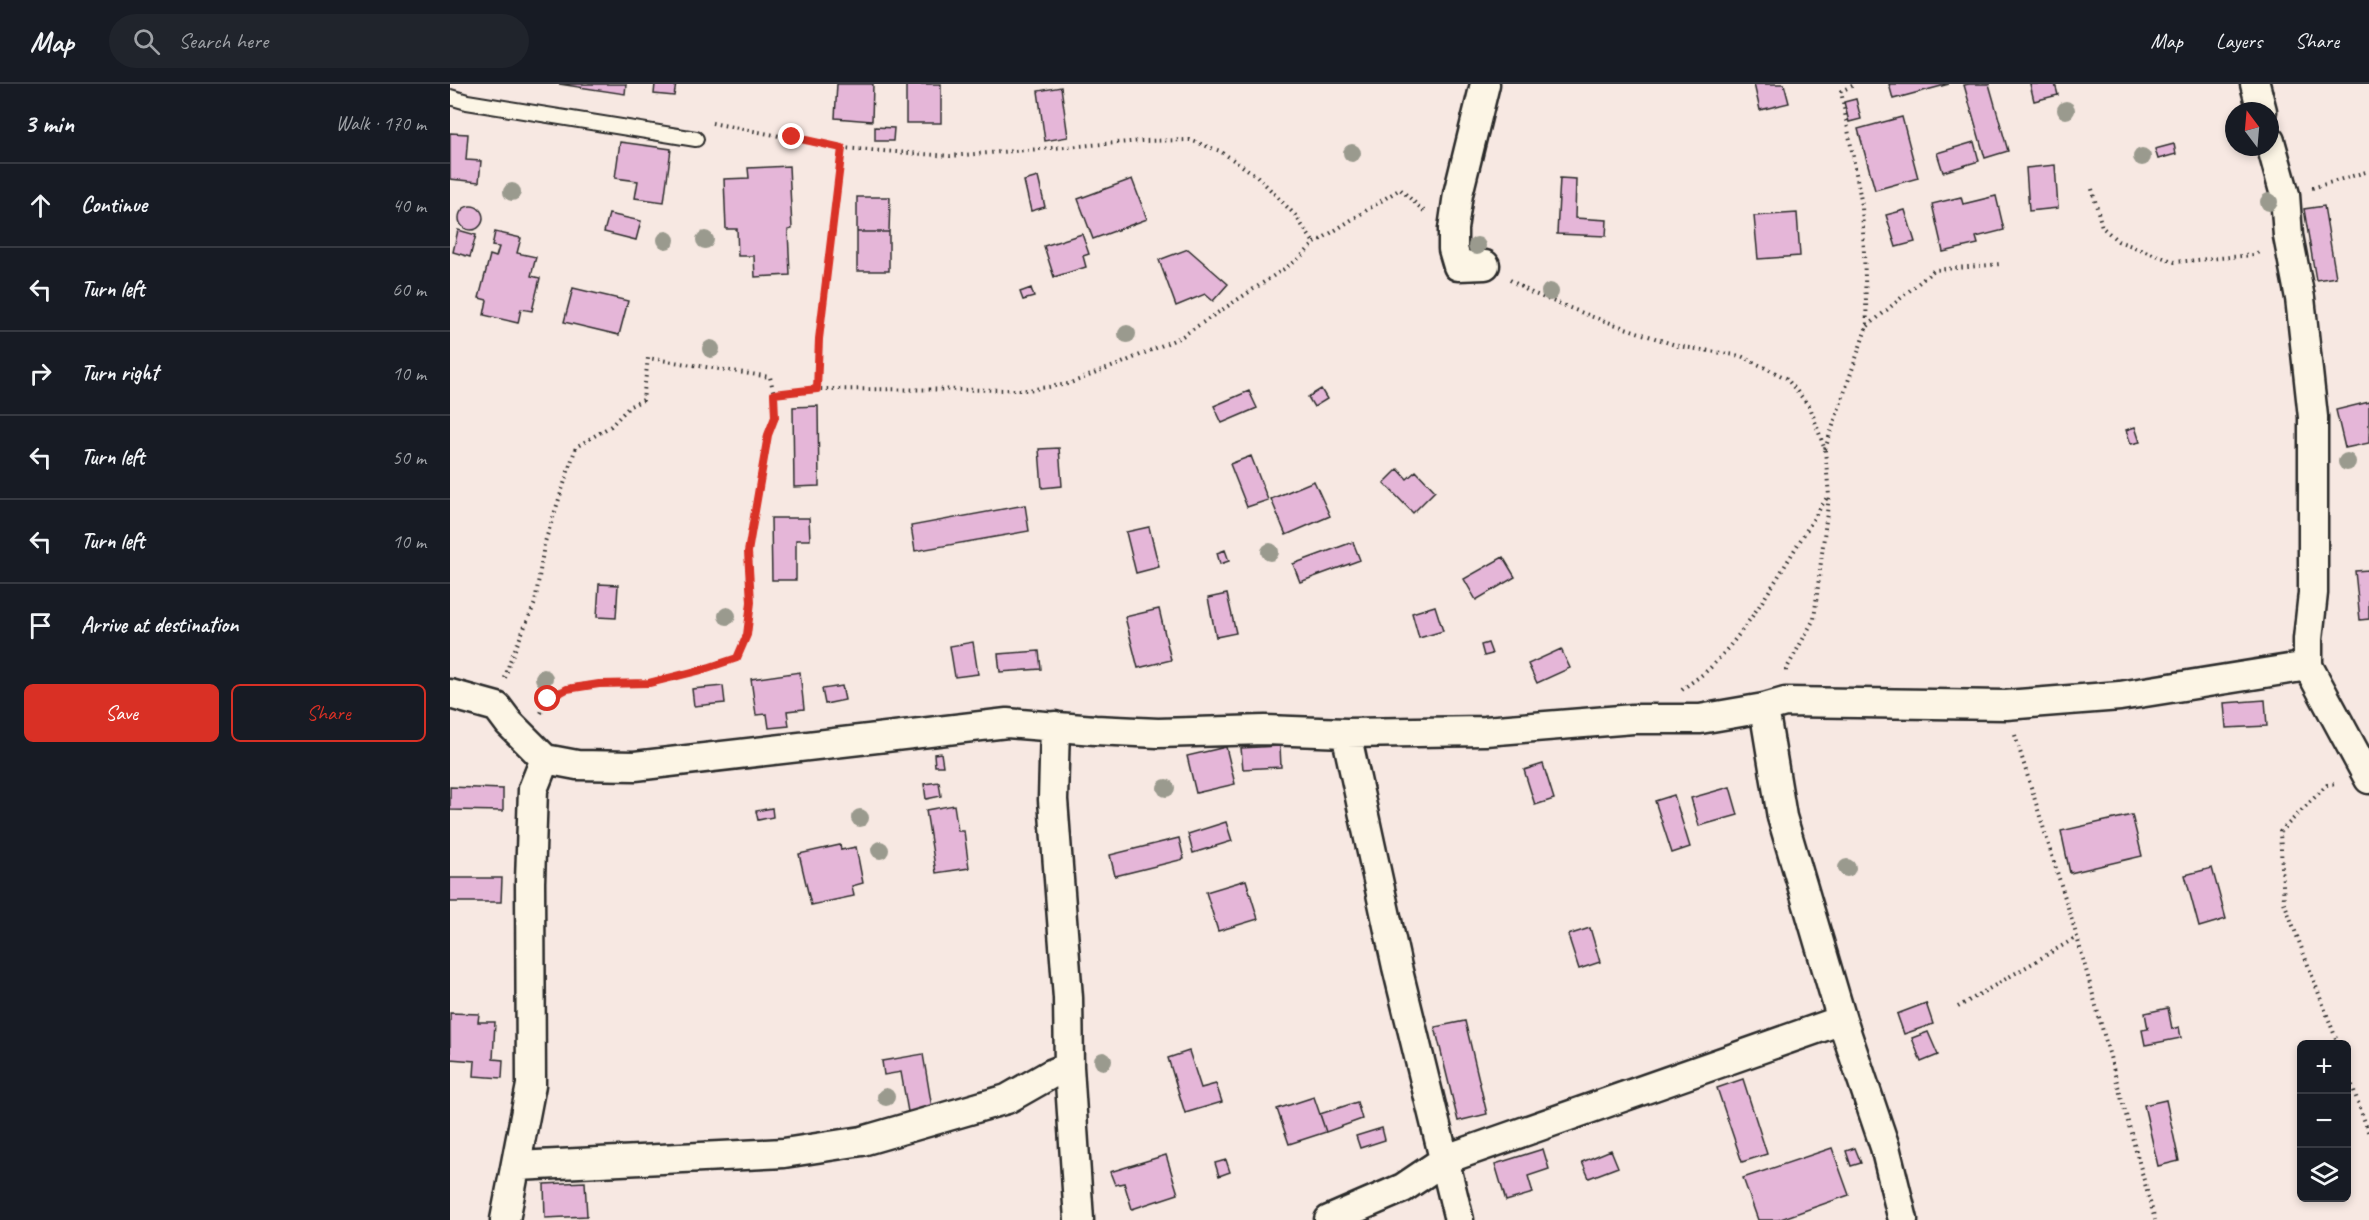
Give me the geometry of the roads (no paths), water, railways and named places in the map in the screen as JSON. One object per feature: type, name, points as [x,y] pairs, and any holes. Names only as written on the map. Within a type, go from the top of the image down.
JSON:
[{"type":"street","points":[[1485,84],[1458,194],[1453,229],[1453,249],[1458,266],[1485,265]]},
{"type":"street","points":[[2255,84],[2260,102]]},
{"type":"street","points":[[2274,156],[2285,195],[2288,236],[2300,298],[2313,417],[2313,593],[2308,639],[2308,666],[2358,781]]},
{"type":"street","points":[[450,694],[497,707],[536,751],[577,765],[635,766],[1007,723],[1158,733],[1265,730],[1346,733],[1485,731],[1633,719],[1700,719],[1774,705],[2006,705],[2120,696],[2308,666]]},
{"type":"street","points":[[1774,705],[1782,817],[1842,1020],[1885,1147],[1903,1220]]},
{"type":"street","points":[[1055,726],[1053,800],[1068,998],[1069,1067],[1079,1220]]},
{"type":"street","points":[[1346,733],[1396,967],[1446,1159],[1459,1220]]},
{"type":"street","points":[[505,1220],[531,1085],[530,882],[536,751]]},
{"type":"street","points":[[1329,1220],[1403,1188],[1446,1159],[1842,1020]]},
{"type":"street","points":[[517,1166],[784,1153],[861,1140],[1006,1099],[1051,1074],[1069,1067]]},
{"type":"lane","points":[[450,97],[467,102],[696,139]]}]
